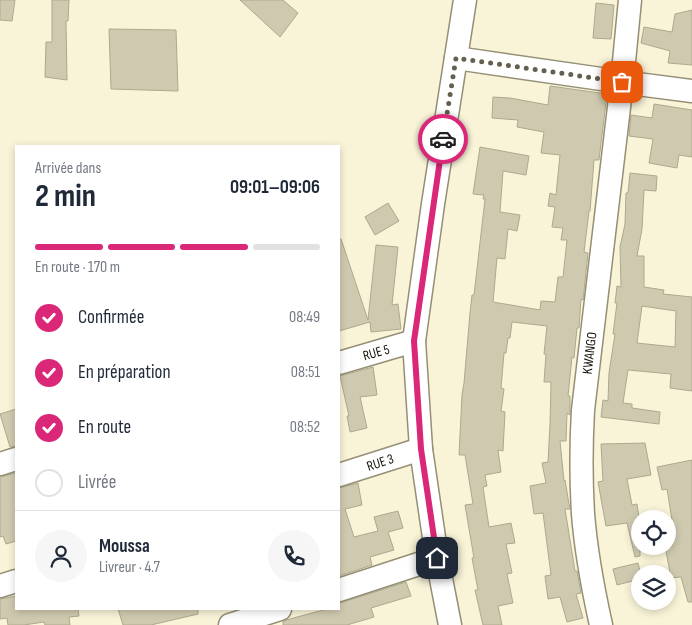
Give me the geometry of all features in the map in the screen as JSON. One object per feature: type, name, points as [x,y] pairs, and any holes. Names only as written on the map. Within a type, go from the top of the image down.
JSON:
[{"type":"street","points":[[450,625],[437,558],[421,449],[414,341],[465,0]]},
{"type":"street","name":"KWANGO","points":[[601,625],[593,587],[583,516],[582,419],[630,0]]},
{"type":"street","points":[[456,58],[692,91]]},
{"type":"street","name":"RUE 5","points":[[340,363],[414,341]]},
{"type":"street","name":"RUE 3","points":[[340,475],[421,449]]},
{"type":"street","points":[[0,464],[15,459]]},
{"type":"street","points":[[340,590],[437,558]]},
{"type":"street","points":[[0,586],[15,581]]},
{"type":"street","points":[[230,625],[277,610]]},
{"type":"building","points":[[0,0],[15,0],[12,21],[0,20]]},
{"type":"building","points":[[52,0],[69,0],[68,21],[66,21],[67,80],[45,77],[46,42],[52,42]]},
{"type":"building","points":[[240,0],[283,0],[298,13],[280,37]]},
{"type":"building","points":[[596,3],[614,5],[611,39],[593,38]]},
{"type":"building","points":[[692,10],[692,65],[668,63],[670,51],[641,43],[644,27],[672,32],[675,14]]},
{"type":"building","points":[[109,29],[176,30],[178,91],[111,89]]},
{"type":"building","points":[[550,86],[607,94],[599,160],[594,160],[590,211],[584,252],[588,253],[583,300],[581,299],[579,328],[577,328],[574,358],[572,357],[568,396],[570,396],[570,415],[567,413],[566,441],[560,441],[564,481],[570,509],[565,509],[575,571],[577,571],[581,593],[576,594],[583,618],[567,622],[560,597],[548,599],[545,576],[551,575],[543,513],[534,514],[530,486],[546,483],[542,463],[548,462],[551,382],[544,382],[547,326],[512,322],[510,338],[508,338],[506,353],[504,353],[501,388],[504,389],[501,411],[505,412],[503,451],[498,450],[501,472],[485,475],[487,486],[483,487],[489,527],[511,523],[515,543],[506,544],[512,573],[507,574],[513,603],[498,606],[502,625],[483,625],[475,590],[478,590],[465,505],[473,504],[465,455],[459,455],[462,395],[470,313],[472,295],[474,295],[485,199],[483,199],[484,195],[473,194],[480,147],[529,156],[526,175],[503,171],[500,212],[520,215],[517,231],[508,229],[505,259],[497,258],[493,302],[540,310],[541,301],[555,302],[558,277],[563,277],[567,240],[561,240],[563,228],[552,227],[555,207],[548,206],[550,193],[556,195],[560,155],[541,153],[544,132],[517,127],[518,120],[492,118],[493,97],[548,105]]},
{"type":"building","points":[[654,104],[692,110],[692,157],[679,155],[677,168],[649,163],[653,139],[629,136],[631,115],[652,118]]},
{"type":"building","points":[[630,173],[657,176],[656,191],[644,190],[642,229],[637,256],[644,256],[644,287],[664,290],[663,294],[692,297],[692,391],[670,388],[671,374],[628,370],[623,403],[632,404],[632,408],[660,412],[659,424],[601,417],[603,400],[608,401],[609,373],[615,334],[613,334],[617,303],[615,303],[617,286],[621,287],[620,247],[625,224],[626,193],[628,193]],"holes":[[[642,306],[676,311],[675,347],[637,343]]]},
{"type":"building","points":[[388,203],[399,221],[375,235],[365,217]]},
{"type":"building","points":[[340,239],[368,320],[376,245],[398,247],[392,305],[398,304],[401,329],[371,332],[370,322],[340,331]]},
{"type":"building","points":[[373,367],[377,395],[360,397],[367,428],[350,432],[347,416],[349,416],[340,376]]},
{"type":"building","points":[[15,409],[15,446],[10,447],[0,414]]},
{"type":"building","points":[[645,443],[651,475],[627,479],[632,505],[637,504],[638,510],[631,510],[631,540],[627,523],[606,526],[598,482],[603,481],[601,444]]},
{"type":"building","points":[[692,460],[692,602],[688,602],[681,577],[676,578],[676,565],[669,565],[667,555],[676,555],[676,510],[670,510],[667,489],[662,490],[657,467]]},
{"type":"building","points":[[15,473],[15,541],[6,544],[3,536],[0,537],[0,477]]},
{"type":"building","points":[[358,483],[362,505],[345,509],[354,537],[378,531],[374,517],[398,511],[403,528],[388,532],[394,550],[370,557],[372,565],[340,576],[340,488]]},
{"type":"building","points":[[638,563],[638,565],[631,565],[631,581],[617,585],[613,569]]},
{"type":"building","points":[[406,582],[411,596],[371,608],[374,617],[347,625],[283,625],[283,622],[286,620],[323,610],[340,610],[340,603]]},
{"type":"building","points":[[15,596],[15,610],[78,610],[79,616],[69,617],[70,625],[45,625],[44,622],[8,625],[7,618],[0,619],[0,599]]},
{"type":"building","points":[[118,610],[198,610],[198,614],[151,625],[123,625]]},
{"type":"way so far","points":[[443,139],[456,58],[622,82]]},
{"type":"route","points":[[437,558],[421,449],[414,341],[443,139]]}]
